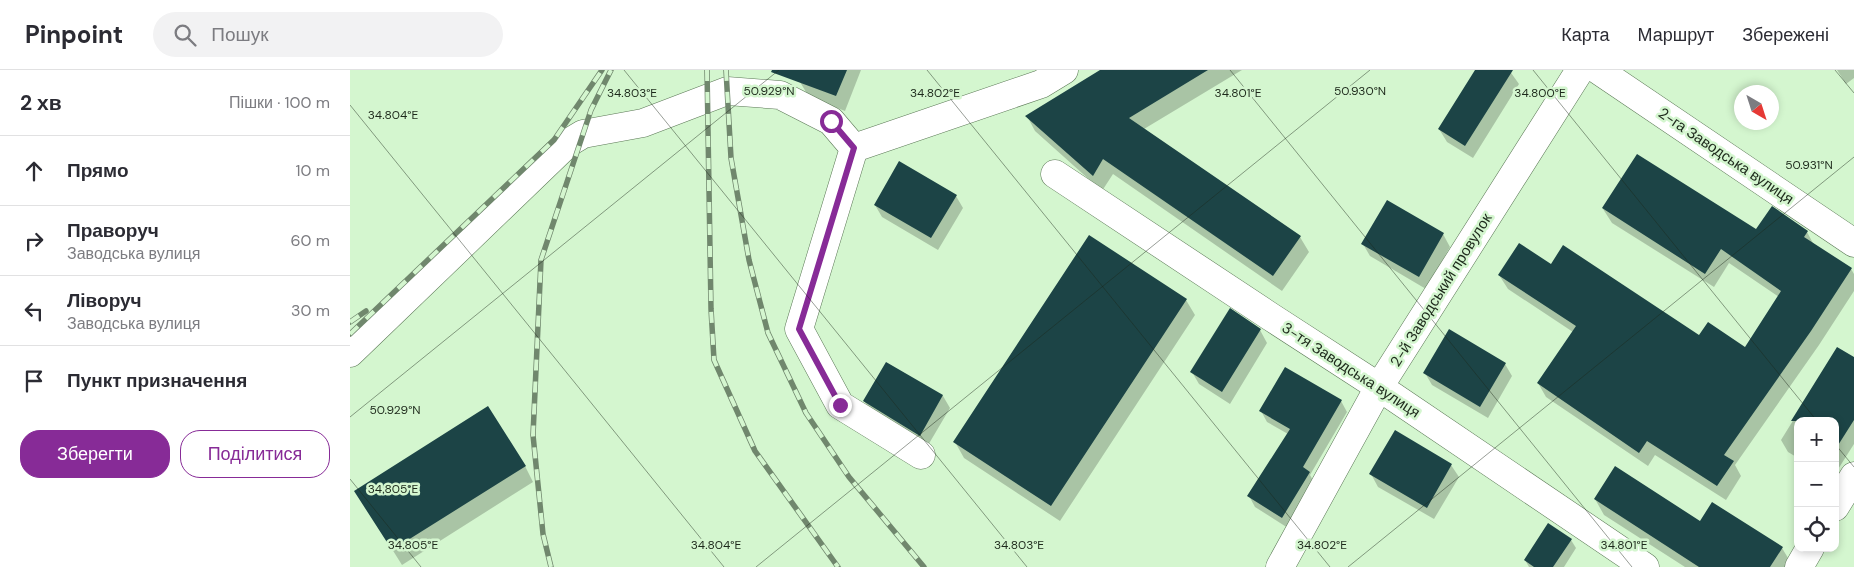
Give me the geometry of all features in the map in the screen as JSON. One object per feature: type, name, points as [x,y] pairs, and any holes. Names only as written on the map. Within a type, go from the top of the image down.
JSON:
[{"type":"street","points":[[854,148],[1041,84],[1064,70]]},
{"type":"street","name":"2-й Заводський провулок","points":[[1280,567],[1380,387],[1580,70]]},
{"type":"street","name":"2-га Заводська вулиця","points":[[1598,70],[1854,242]]},
{"type":"street","points":[[350,353],[568,143],[583,134],[643,123],[727,91],[780,95],[831,121],[854,148]]},
{"type":"street","points":[[854,148],[799,329],[840,405],[921,455]]},
{"type":"street","name":"3-тя Заводська вулиця","points":[[1056,174],[1270,317],[1380,387],[1645,567]]},
{"type":"street","points":[[1839,500],[1854,476]]},
{"type":"street","points":[[1799,567],[1808,552]]},
{"type":"building","points":[[772,70],[847,70],[836,96],[771,72]]},
{"type":"building","points":[[1100,70],[1208,70],[1129,118],[1301,236],[1273,276],[1103,159],[1093,176],[1025,116]]},
{"type":"building","points":[[1475,70],[1513,70],[1465,146],[1438,129]]},
{"type":"building","points":[[1637,154],[1756,229],[1772,206],[1808,231],[1804,237],[1852,268],[1811,331],[1724,455],[1734,461],[1717,486],[1647,441],[1639,453],[1537,383],[1576,326],[1498,275],[1519,243],[1551,264],[1563,245],[1699,335],[1708,322],[1745,347],[1781,291],[1721,249],[1705,274],[1602,208]]},
{"type":"building","points":[[899,161],[957,195],[931,238],[874,205]]},
{"type":"building","points":[[1387,200],[1444,233],[1419,277],[1361,244]]},
{"type":"building","points":[[1089,235],[1187,299],[1051,506],[953,442]]},
{"type":"building","points":[[1230,308],[1261,329],[1222,392],[1190,372]]},
{"type":"building","points":[[1449,329],[1506,363],[1480,407],[1423,373]]},
{"type":"building","points":[[1837,347],[1854,357],[1854,420],[1839,444],[1839,417],[1794,417],[1794,421],[1791,421]]},
{"type":"building","points":[[886,362],[943,395],[920,436],[863,401]]},
{"type":"building","points":[[1285,367],[1342,400],[1303,467],[1310,472],[1282,518],[1247,496],[1290,429],[1259,411]]},
{"type":"building","points":[[488,406],[526,466],[392,550],[354,491]]},
{"type":"building","points":[[1395,430],[1452,464],[1427,508],[1369,474]]},
{"type":"building","points":[[1615,466],[1700,521],[1712,502],[1783,547],[1770,567],[1699,567],[1594,499]]},
{"type":"building","points":[[1548,523],[1572,539],[1553,567],[1534,567],[1524,560]]},
{"type":"railway","points":[[350,334],[554,140],[602,70]]},
{"type":"railway","points":[[551,567],[543,534],[533,435],[541,260],[591,110],[611,70]]},
{"type":"railway","points":[[707,70],[711,309],[714,360],[755,451],[838,567]]},
{"type":"railway","points":[[726,70],[731,158],[749,260],[768,333],[806,413],[849,477],[924,567]]},
{"type":"railway","points":[[350,322],[366,311]]},
{"type":"route","points":[[831,121],[854,148],[799,329],[840,405]]}]
